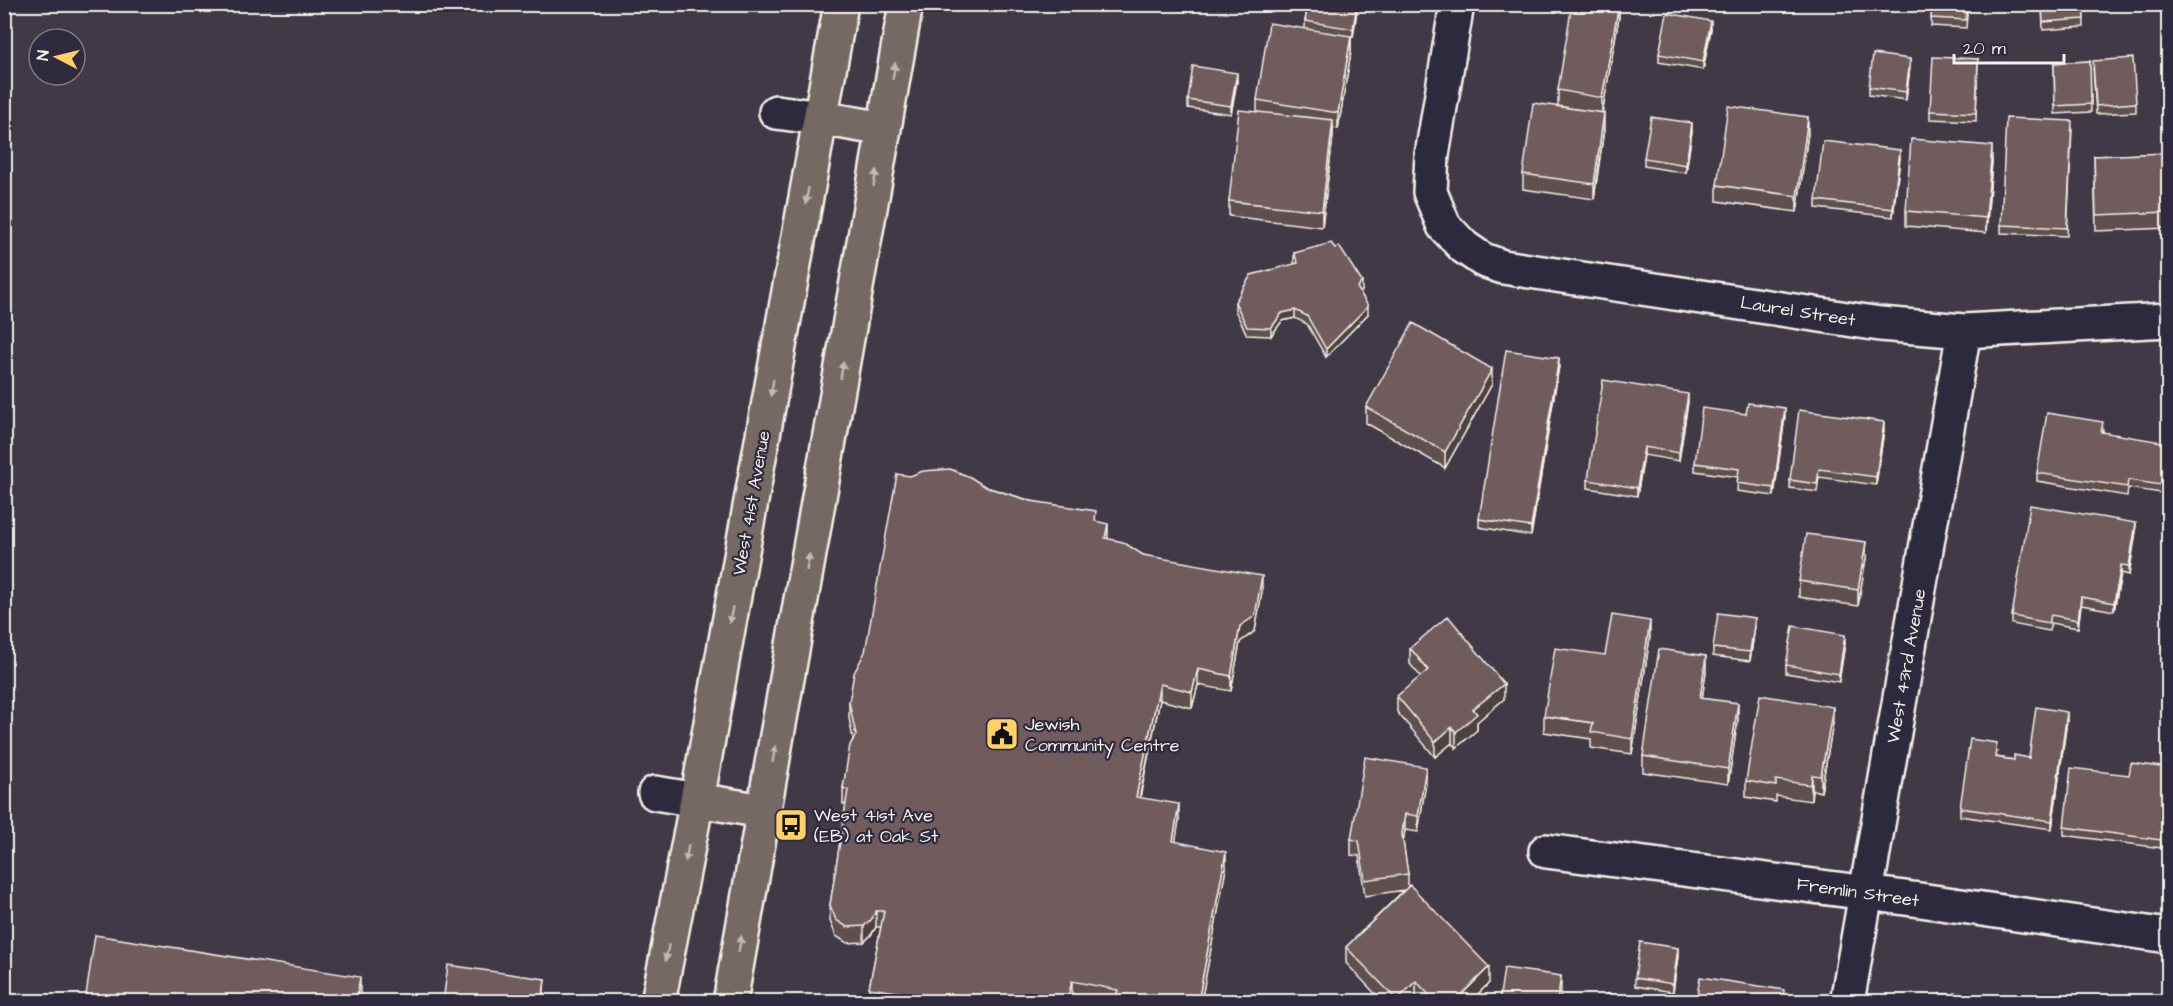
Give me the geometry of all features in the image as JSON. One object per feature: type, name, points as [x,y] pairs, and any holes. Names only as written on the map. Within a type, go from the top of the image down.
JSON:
[{"type":"main road","name":"West 41st Avenue","points":[[658,1002],[697,800],[841,4]]},
{"type":"main road","points":[[730,1002],[906,4]]},
{"type":"main road","points":[[821,118],[884,129]]},
{"type":"main road","points":[[697,800],[763,811]]},
{"type":"street","name":"Laurel Street","points":[[1457,4],[1432,155],[1430,192],[1443,226],[1464,247],[1483,260],[1503,267],[1880,324],[1964,331],[2169,320]]},
{"type":"street","points":[[776,112],[821,118]]},
{"type":"street","name":"West 43rd Avenue","points":[[1847,1002],[1964,331]]},
{"type":"street","points":[[655,793],[697,800]]},
{"type":"street","name":"Fremlin Street","points":[[1546,850],[2169,936]]},
{"type":"building","points":[[1308,4],[1357,4],[1353,29],[1305,21]]},
{"type":"building","points":[[1572,4],[1619,4],[1602,98],[1558,90]]},
{"type":"building","points":[[1932,4],[1967,4],[1966,20],[1931,18]]},
{"type":"building","points":[[2042,4],[2083,4],[2084,19],[2043,22]]},
{"type":"building","points":[[1667,13],[1711,21],[1703,62],[1659,54]]},
{"type":"building","points":[[1269,23],[1351,36],[1338,113],[1257,100]]},
{"type":"building","points":[[1873,54],[1910,59],[1906,92],[1869,87]]},
{"type":"building","points":[[1933,57],[1978,59],[1976,113],[1930,111]]},
{"type":"building","points":[[2133,58],[2136,103],[2096,106],[2093,61]]},
{"type":"building","points":[[2090,61],[2091,104],[2055,106],[2054,63]]},
{"type":"building","points":[[1193,66],[1237,73],[1231,106],[1188,100]]},
{"type":"building","points":[[1533,103],[1604,113],[1594,184],[1523,174]]},
{"type":"building","points":[[1728,106],[1808,117],[1797,196],[1717,185]]},
{"type":"building","points":[[1239,110],[1333,120],[1322,211],[1229,201]]},
{"type":"building","points":[[1651,117],[1692,123],[1686,165],[1644,158]]},
{"type":"building","points":[[2006,118],[2072,121],[2067,228],[2001,225]]},
{"type":"building","points":[[1911,139],[1992,146],[1986,218],[1906,211]]},
{"type":"building","points":[[1823,141],[1900,150],[1893,209],[1816,200]]},
{"type":"building","points":[[2169,153],[2169,212],[2096,215],[2094,156]]},
{"type":"building","points":[[1331,243],[1335,248],[1339,246],[1362,282],[1357,287],[1368,306],[1326,349],[1307,316],[1295,310],[1282,313],[1271,328],[1247,327],[1235,302],[1251,275],[1298,263],[1294,253]]},
{"type":"building","points":[[1413,323],[1492,369],[1445,452],[1366,407]]},
{"type":"building","points":[[1506,350],[1559,358],[1531,527],[1479,519]]},
{"type":"building","points":[[1603,380],[1688,394],[1679,453],[1644,447],[1637,488],[1588,480]]},
{"type":"building","points":[[1748,403],[1785,408],[1774,488],[1737,483],[1739,469],[1695,463],[1702,408],[1746,414]]},
{"type":"building","points":[[1799,410],[1884,422],[1876,477],[1819,469],[1817,484],[1790,480]]},
{"type":"building","points":[[2047,413],[2103,422],[2101,432],[2168,443],[2161,485],[2128,480],[2127,487],[2037,473]]},
{"type":"building","name":"Jewish Community Centre","points":[[950,469],[986,487],[1031,501],[1096,511],[1095,521],[1108,524],[1105,538],[1123,542],[1143,555],[1262,576],[1255,616],[1240,626],[1231,676],[1198,669],[1192,692],[1160,684],[1136,797],[1179,804],[1173,841],[1226,852],[1198,1002],[1121,1002],[1115,1000],[1118,990],[1072,981],[1067,1002],[1018,1002],[970,994],[966,1002],[869,988],[884,911],[876,911],[864,926],[847,927],[836,920],[830,905],[848,790],[843,788],[850,745],[856,735],[849,702],[854,673],[865,652],[897,474],[910,476],[923,471]]},
{"type":"building","points":[[2030,505],[2136,523],[2129,566],[2121,565],[2114,603],[2081,597],[2078,620],[2051,615],[2049,623],[2012,616]]},
{"type":"building","points":[[1806,534],[1866,542],[1858,590],[1799,581]]},
{"type":"building","points":[[1718,613],[1755,618],[1750,652],[1713,648]]},
{"type":"building","points":[[1612,615],[1650,621],[1632,739],[1591,732],[1593,723],[1544,716],[1555,648],[1605,655]]},
{"type":"building","points":[[1448,616],[1504,684],[1473,709],[1477,714],[1456,732],[1452,727],[1435,742],[1397,696],[1428,670],[1410,648]]},
{"type":"building","points":[[1793,626],[1845,635],[1839,674],[1786,665]]},
{"type":"building","points":[[1659,649],[1706,656],[1700,698],[1738,703],[1728,769],[1643,756]]},
{"type":"building","points":[[1760,695],[1833,707],[1821,776],[1812,775],[1811,785],[1776,780],[1776,786],[1746,781]]},
{"type":"building","points":[[2036,707],[2067,712],[2052,821],[1960,808],[1970,739],[1997,743],[1995,757],[2014,760],[2014,755],[2029,758]]},
{"type":"building","points":[[1365,757],[1426,767],[1418,816],[1405,814],[1402,834],[1408,874],[1365,880],[1359,841],[1351,839]]},
{"type":"building","points":[[2131,763],[2169,768],[2169,788],[2161,840],[2064,827],[2071,768],[2129,775]]},
{"type":"building","points":[[1410,885],[1489,967],[1454,1002],[1436,1002],[1416,981],[1397,1000],[1346,947]]},
{"type":"building","points":[[95,935],[360,977],[356,1002],[85,1002]]},
{"type":"building","points":[[1640,942],[1678,948],[1673,984],[1635,978]]},
{"type":"building","points":[[448,965],[545,979],[542,1002],[443,1002]]},
{"type":"building","points":[[1504,968],[1561,976],[1557,1002],[1499,1002]]},
{"type":"building","points":[[1700,977],[1784,990],[1783,1002],[1696,1002]]},
{"type":"building","points":[[1955,993],[2004,1001],[1929,1002],[1940,994],[1948,994],[1954,998]]},
{"type":"building","points":[[1607,994],[1657,1001],[1606,1002]]},
{"type":"place","name":"Jewish Community Centre","points":[[1002,734]]},
{"type":"place","name":"West 41st Ave (EB) at Oak St","points":[[791,825]]}]
